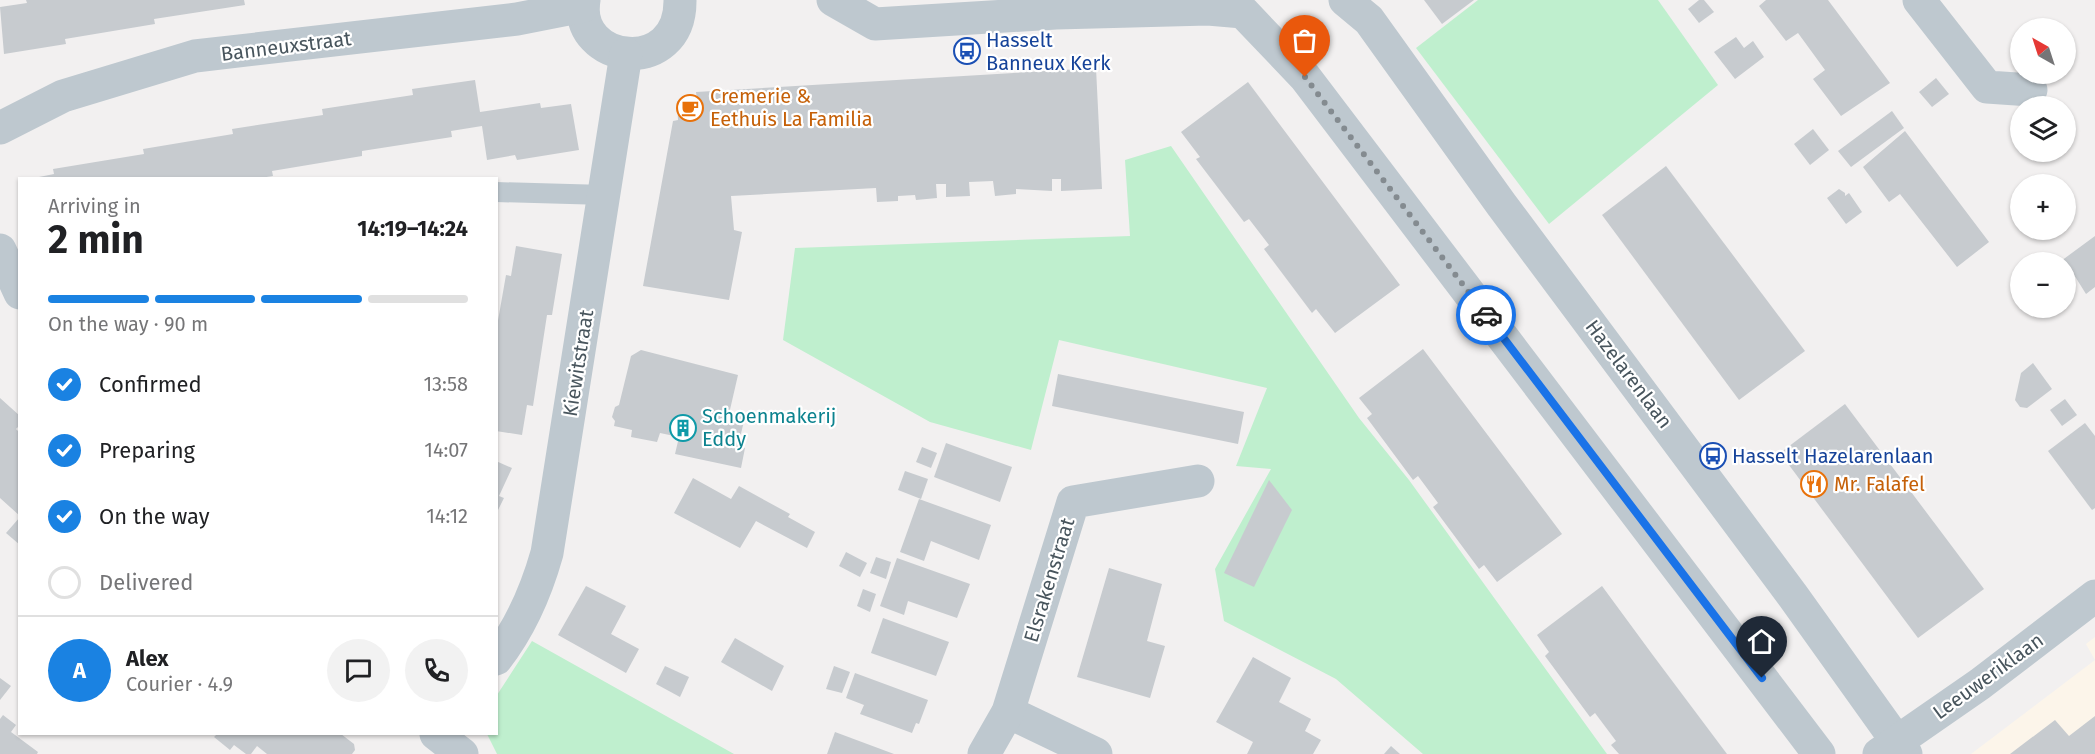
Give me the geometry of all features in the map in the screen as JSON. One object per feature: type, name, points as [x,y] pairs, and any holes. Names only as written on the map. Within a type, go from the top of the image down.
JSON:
[{"type":"street","points":[[584,3],[592,35],[607,48],[626,54],[654,49],[666,40],[680,15],[680,0],[687,0]]},
{"type":"street","points":[[833,0],[875,24],[1056,13],[1246,6],[1305,77],[1820,754]]},
{"type":"street","name":"Hazelarenlaan","points":[[1345,0],[1369,20],[1894,749]]},
{"type":"street","points":[[1919,0],[1987,87],[2031,90]]},
{"type":"street","name":"Banneuxstraat","points":[[0,128],[63,96],[195,56],[517,19],[584,3]]},
{"type":"street","name":"Kiewitstraat","points":[[498,656],[516,633],[538,584],[547,553],[626,54]]},
{"type":"street","name":"Elsrakenstraat","points":[[984,754],[1008,712],[1073,502],[1198,481]]},
{"type":"street","name":"Leeuweriklaan","points":[[1894,749],[2095,596]]},
{"type":"street","points":[[1008,712],[1096,754]]},
{"type":"lane","points":[[498,192],[605,195]]},
{"type":"shaded area","points":[[2095,637],[2095,660],[2086,644]]},
{"type":"shaded area","points":[[2095,660],[2095,754],[1971,754]]},
{"type":"green space","points":[[1478,0],[1658,0],[1718,85],[1549,224],[1416,48]]},
{"type":"green space","points":[[1171,146],[1359,418],[1409,480],[1607,754],[1423,754],[1336,679],[1224,621],[1215,569],[1271,469],[1236,466],[1267,388],[1059,340],[1031,450],[930,422],[783,340],[795,248],[1130,236],[1125,160]]},
{"type":"green space","points":[[532,641],[734,754],[497,754],[488,735],[498,735],[498,693]]},
{"type":"building","points":[[26,0],[244,0],[245,5],[154,19],[155,24],[65,39],[66,44],[4,54],[0,7],[27,3]]},
{"type":"building","points":[[1424,0],[1474,0],[1442,24]]},
{"type":"building","points":[[1699,0],[1704,0],[1714,12],[1699,23],[1688,9]]},
{"type":"building","points":[[1766,0],[1828,0],[1890,83],[1841,116],[1813,79],[1825,70],[1798,33],[1786,41],[1759,6]]},
{"type":"building","points":[[1736,37],[1744,48],[1753,41],[1764,57],[1735,79],[1714,52]]},
{"type":"building","points":[[1096,68],[1102,189],[1061,191],[1061,179],[1052,179],[1052,191],[1016,189],[1016,194],[995,196],[993,181],[969,182],[970,196],[946,197],[946,184],[936,184],[937,198],[916,200],[915,195],[898,196],[898,201],[877,202],[876,188],[731,196],[734,230],[742,232],[729,300],[643,286],[673,121],[678,120],[677,101],[697,99],[696,92]]},
{"type":"building","points":[[1936,78],[1949,94],[1932,107],[1919,92]]},
{"type":"building","points":[[475,80],[480,112],[540,103],[541,108],[571,104],[579,150],[517,160],[515,155],[487,160],[482,126],[451,131],[452,137],[362,151],[362,156],[272,171],[273,176],[266,177],[39,177],[54,174],[53,169],[144,154],[143,149],[233,134],[232,129],[323,115],[322,109],[413,95],[412,89]]},
{"type":"building","points":[[1248,82],[1400,285],[1335,333],[1316,309],[1312,313],[1264,249],[1269,245],[1249,219],[1244,222],[1196,159],[1200,157],[1181,132]]},
{"type":"building","points":[[1892,111],[1904,128],[1851,167],[1838,151]]},
{"type":"building","points":[[1813,129],[1829,150],[1810,165],[1794,144]]},
{"type":"building","points":[[1905,131],[1989,242],[1957,267],[1900,194],[1889,202],[1863,167]]},
{"type":"building","points":[[1666,166],[1805,351],[1739,400],[1602,215]]},
{"type":"building","points":[[1839,189],[1845,193],[1845,196],[1849,193],[1862,212],[1846,224],[1827,198]]},
{"type":"building","points":[[2095,236],[2095,287],[2086,294],[2076,278],[2076,252],[2073,252]]},
{"type":"building","points":[[516,246],[562,254],[552,315],[547,315],[533,406],[527,405],[522,435],[498,431],[498,321],[506,275],[511,276]]},
{"type":"building","points":[[1423,349],[1562,534],[1497,582],[1484,565],[1479,569],[1433,507],[1438,503],[1418,476],[1413,480],[1367,418],[1372,414],[1359,398]]},
{"type":"building","points":[[641,350],[738,375],[729,414],[745,417],[738,446],[745,448],[741,468],[675,454],[679,437],[660,433],[657,442],[631,437],[632,430],[614,426],[615,421],[612,417],[615,407],[619,405],[631,356]]},
{"type":"building","points":[[2033,363],[2052,389],[2027,408],[2020,407],[2015,400],[2021,373]]},
{"type":"building","points":[[1058,374],[1244,412],[1238,444],[1052,406]]},
{"type":"building","points":[[0,398],[18,414],[16,429],[18,431],[18,514],[0,498]]},
{"type":"building","points":[[2065,399],[2077,415],[2062,426],[2050,410]]},
{"type":"building","points":[[1845,404],[1984,589],[1918,638],[1780,453]]},
{"type":"building","points":[[2085,423],[2095,436],[2095,508],[2092,510],[2048,451]]},
{"type":"building","points":[[946,443],[1012,467],[1000,502],[934,477]]},
{"type":"building","points":[[922,447],[937,453],[931,468],[916,462]]},
{"type":"building","points":[[498,462],[512,468],[499,496],[504,498],[498,510]]},
{"type":"building","points":[[905,471],[928,479],[921,499],[898,490]]},
{"type":"building","points":[[693,478],[731,499],[739,486],[790,514],[788,517],[815,532],[807,548],[756,521],[740,548],[674,513]]},
{"type":"building","points":[[1269,480],[1292,510],[1254,587],[1224,573]]},
{"type":"building","points":[[919,499],[991,525],[979,560],[931,541],[924,561],[900,552]]},
{"type":"building","points":[[18,519],[18,543],[6,533]]},
{"type":"building","points":[[846,552],[867,563],[860,577],[839,566]]},
{"type":"building","points":[[876,557],[891,562],[886,579],[870,573]]},
{"type":"building","points":[[897,558],[970,584],[957,618],[908,601],[904,615],[880,606]]},
{"type":"building","points":[[1109,568],[1162,584],[1147,641],[1165,646],[1150,698],[1077,677]]},
{"type":"building","points":[[586,586],[626,606],[611,634],[639,649],[626,673],[558,635]]},
{"type":"building","points":[[1602,586],[1727,754],[1619,754],[1611,745],[1616,741],[1595,713],[1590,717],[1545,656],[1549,652],[1537,635]]},
{"type":"building","points":[[863,589],[876,594],[870,612],[857,606]]},
{"type":"building","points":[[883,618],[949,642],[936,676],[871,653]]},
{"type":"building","points":[[735,638],[784,666],[772,691],[721,662]]},
{"type":"building","points":[[1253,657],[1291,678],[1279,702],[1311,719],[1305,731],[1321,740],[1313,754],[1247,754],[1253,742],[1216,722]]},
{"type":"building","points":[[665,666],[689,677],[680,697],[656,684]]},
{"type":"building","points":[[834,666],[850,672],[842,693],[826,689]]},
{"type":"building","points":[[855,673],[928,700],[919,724],[916,723],[912,733],[860,714],[864,705],[846,698]]},
{"type":"building","points":[[0,678],[11,686],[0,700]]},
{"type":"building","points":[[3,715],[16,725],[11,732],[38,752],[37,754],[0,754],[0,719]]},
{"type":"building","points":[[2095,716],[2095,754],[2010,754],[2055,720],[2069,736]]},
{"type":"building","points":[[835,732],[894,754],[827,754]]},
{"type":"building","points":[[216,735],[342,735],[354,744],[355,750],[352,754],[267,754],[257,746],[251,754],[246,754],[234,745],[230,750],[214,737]]},
{"type":"building","points":[[1391,746],[1400,754],[1384,754]]},
{"type":"way so far","points":[[1305,77],[1486,315]]},
{"type":"place","name":"Hasselt Banneux Kerk","points":[[967,51]]},
{"type":"place","name":"Cremerie & Eethuis La Familia","points":[[690,108]]},
{"type":"place","name":"Schoenmakerij Eddy","points":[[683,428]]},
{"type":"place","name":"Hasselt Hazelarenlaan","points":[[1713,456]]},
{"type":"place","name":"Mr. Falafel","points":[[1814,484]]},
{"type":"route","points":[[1486,315],[1762,678]]}]
